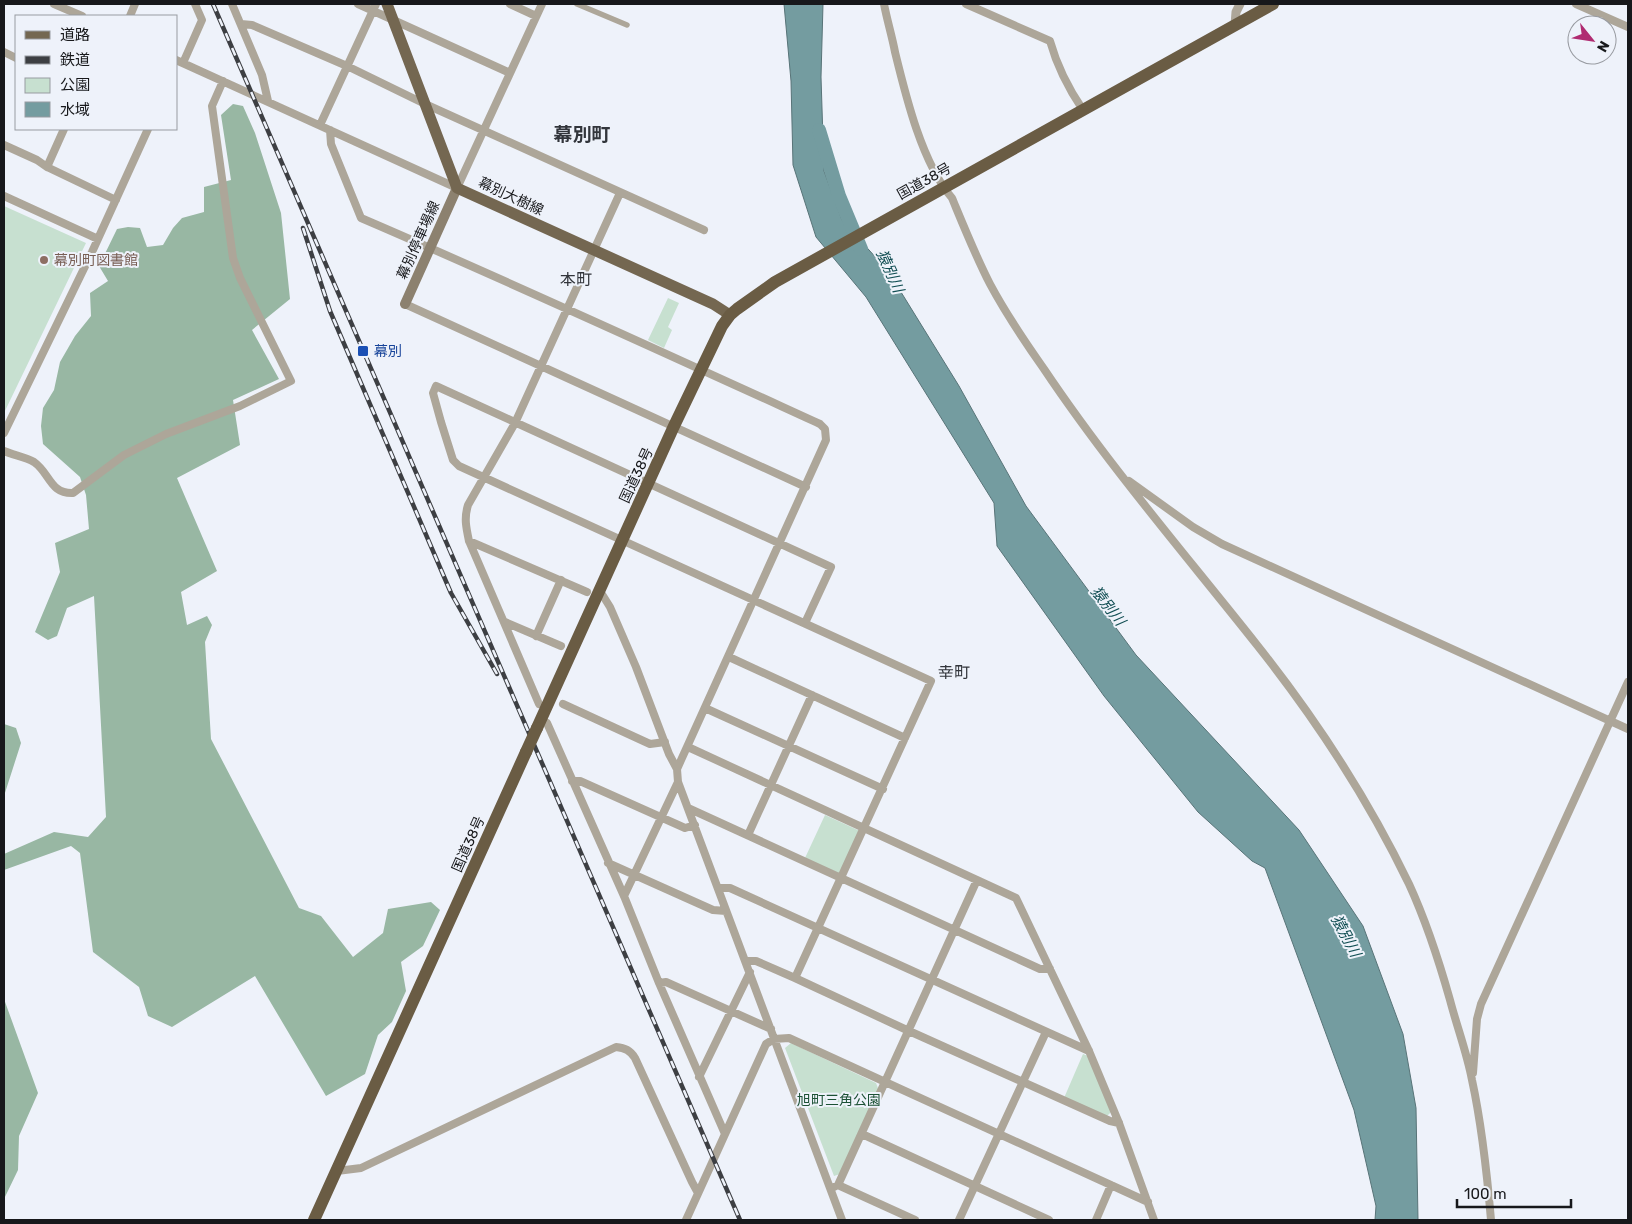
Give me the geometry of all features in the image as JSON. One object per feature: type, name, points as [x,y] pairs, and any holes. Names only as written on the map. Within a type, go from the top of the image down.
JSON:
[{"type":"highway","name":"国道38号","points":[[314,1220],[526,752],[542,725],[593,591],[622,540],[722,326],[730,315],[775,282],[1273,4]]},
{"type":"main road","name":"幕別大樹線","points":[[387,4],[457,188],[713,304],[730,315]]},
{"type":"main road","name":"幕別停車場線","points":[[405,304],[457,188]]},
{"type":"street","points":[[54,4],[80,15]]},
{"type":"street","points":[[195,4],[202,20],[179,63],[268,101],[457,188],[542,4]]},
{"type":"street","points":[[232,4],[262,75],[268,101]]},
{"type":"street","points":[[358,4],[374,7],[394,20],[510,73]]},
{"type":"street","points":[[510,4],[536,16]]},
{"type":"street","points":[[577,4],[627,24]]},
{"type":"street","points":[[884,4],[904,87],[938,190],[952,198],[990,285],[1071,410],[1148,512],[1262,652],[1319,730],[1353,783],[1409,885],[1426,924],[1444,979],[1472,1078],[1482,1133],[1491,1220]]},
{"type":"street","points":[[966,4],[1050,41],[1056,62],[1067,85],[1083,110]]},
{"type":"street","points":[[1235,25],[1236,12],[1240,4]]},
{"type":"street","points":[[1576,4],[1628,28]]},
{"type":"street","points":[[320,125],[374,7]]},
{"type":"street","points":[[240,24],[252,25],[347,66],[425,104],[617,189],[620,193],[704,230]]},
{"type":"street","points":[[4,452],[35,463],[59,491],[73,493],[124,455],[166,434],[240,406],[291,381],[240,278],[233,258],[212,106],[223,81]]},
{"type":"street","points":[[47,168],[64,130]]},
{"type":"street","points":[[4,433],[98,239],[148,130]]},
{"type":"street","points":[[330,130],[330,144],[361,218],[568,309],[820,424],[825,429],[826,440],[678,769],[678,782],[842,1220]]},
{"type":"street","points":[[4,145],[37,160],[47,168],[116,200]]},
{"type":"street","points":[[539,704],[469,541],[465,525],[465,515],[468,505],[483,477],[515,423],[620,193]]},
{"type":"street","points":[[4,196],[98,239]]},
{"type":"street","points":[[405,304],[806,487]]},
{"type":"street","points":[[795,978],[931,681],[459,466],[453,460],[433,393],[436,386],[831,567],[805,623]]},
{"type":"street","points":[[1123,477],[1193,527],[1222,544],[1628,729]]},
{"type":"street","points":[[469,541],[561,580],[593,591],[610,607],[665,742],[678,769]]},
{"type":"street","points":[[536,636],[561,580]]},
{"type":"street","points":[[505,622],[561,646]]},
{"type":"street","points":[[729,657],[905,738]]},
{"type":"street","points":[[1472,1078],[1480,1004],[1628,682]]},
{"type":"street","points":[[748,836],[812,695]]},
{"type":"street","points":[[564,704],[650,744],[665,742]]},
{"type":"street","points":[[705,708],[883,789]]},
{"type":"street","points":[[542,725],[572,781],[624,896],[659,983],[725,1134]]},
{"type":"street","points":[[688,748],[1016,898],[1089,1051],[1154,1220]]},
{"type":"street","points":[[572,781],[580,781],[685,828],[695,825]]},
{"type":"street","points":[[624,896],[678,782]]},
{"type":"street","points":[[688,808],[1040,969],[1050,969]]},
{"type":"street","points":[[608,863],[713,910],[726,911]]},
{"type":"street","points":[[830,1189],[838,1185],[978,880]]},
{"type":"street","points":[[718,888],[730,888],[1089,1051]]},
{"type":"street","points":[[746,961],[756,961],[1118,1123]]},
{"type":"street","points":[[699,1077],[750,972]]},
{"type":"street","points":[[659,983],[666,982],[771,1029]]},
{"type":"street","points":[[959,1220],[1046,1032]]},
{"type":"street","points":[[686,1220],[766,1044],[774,1039],[789,1038],[1148,1202]]},
{"type":"street","points":[[337,1171],[361,1168],[616,1047],[631,1051],[636,1058],[698,1193]]},
{"type":"street","points":[[862,1134],[1049,1220]]},
{"type":"street","points":[[838,1185],[914,1220]]},
{"type":"street","points":[[1096,1220],[1111,1186]]},
{"type":"green space","points":[[233,104],[243,106],[255,133],[281,213],[290,299],[252,330],[279,379],[233,400],[240,445],[177,478],[217,571],[181,592],[187,625],[207,616],[212,625],[205,642],[211,739],[299,908],[321,916],[353,957],[383,933],[388,909],[431,902],[440,910],[423,946],[401,962],[406,991],[392,1022],[378,1035],[365,1074],[326,1096],[255,976],[172,1027],[148,1016],[139,987],[93,952],[80,853],[71,846],[4,870],[4,854],[54,832],[88,837],[106,817],[94,596],[67,608],[57,636],[48,640],[35,632],[60,572],[55,543],[89,529],[86,495],[80,477],[43,444],[41,426],[43,408],[54,390],[60,362],[75,336],[91,316],[90,293],[108,281],[99,266],[117,229],[128,227],[140,228],[147,247],[163,245],[173,228],[182,218],[204,212],[204,187],[231,180],[221,115]]},
{"type":"green space","points":[[4,206],[86,243],[4,413]]},
{"type":"green space","points":[[668,298],[679,303],[668,327],[672,330],[664,348],[648,340]]},
{"type":"green space","points":[[4,724],[16,728],[21,743],[4,796]]},
{"type":"green space","points":[[825,815],[860,831],[840,874],[805,858]]},
{"type":"green space","points":[[4,999],[38,1093],[19,1136],[18,1170],[4,1199]]},
{"type":"green space","name":"旭町三角公園","points":[[791,1043],[876,1083],[879,1091],[840,1174],[834,1176],[785,1048]]},
{"type":"green space","points":[[1083,1054],[1088,1056],[1111,1112],[1106,1117],[1064,1098]]},
{"type":"water","points":[[784,4],[823,4],[821,77],[824,171],[842,220],[888,271],[959,386],[1026,506],[1136,655],[1299,830],[1363,926],[1403,1034],[1416,1108],[1418,1220],[1375,1220],[1376,1206],[1354,1110],[1265,868],[1252,861],[1198,812],[1104,696],[997,546],[994,503],[866,297],[816,237],[793,165],[791,81]]},
{"type":"waterway","name":"猿別川","points":[[819,130],[839,196],[861,249]]},
{"type":"railway","points":[[213,4],[740,1220]]},
{"type":"railway","points":[[303,228],[330,311],[451,593],[497,674]]},
{"type":"place","name":"幕別町図書館","points":[[44,260]]},
{"type":"place","name":"幕別","points":[[363,351]]},
{"type":"district","name":"幕別町","points":[[582,134]]},
{"type":"district","name":"本町","points":[[576,279]]},
{"type":"district","name":"幸町","points":[[954,672]]}]
